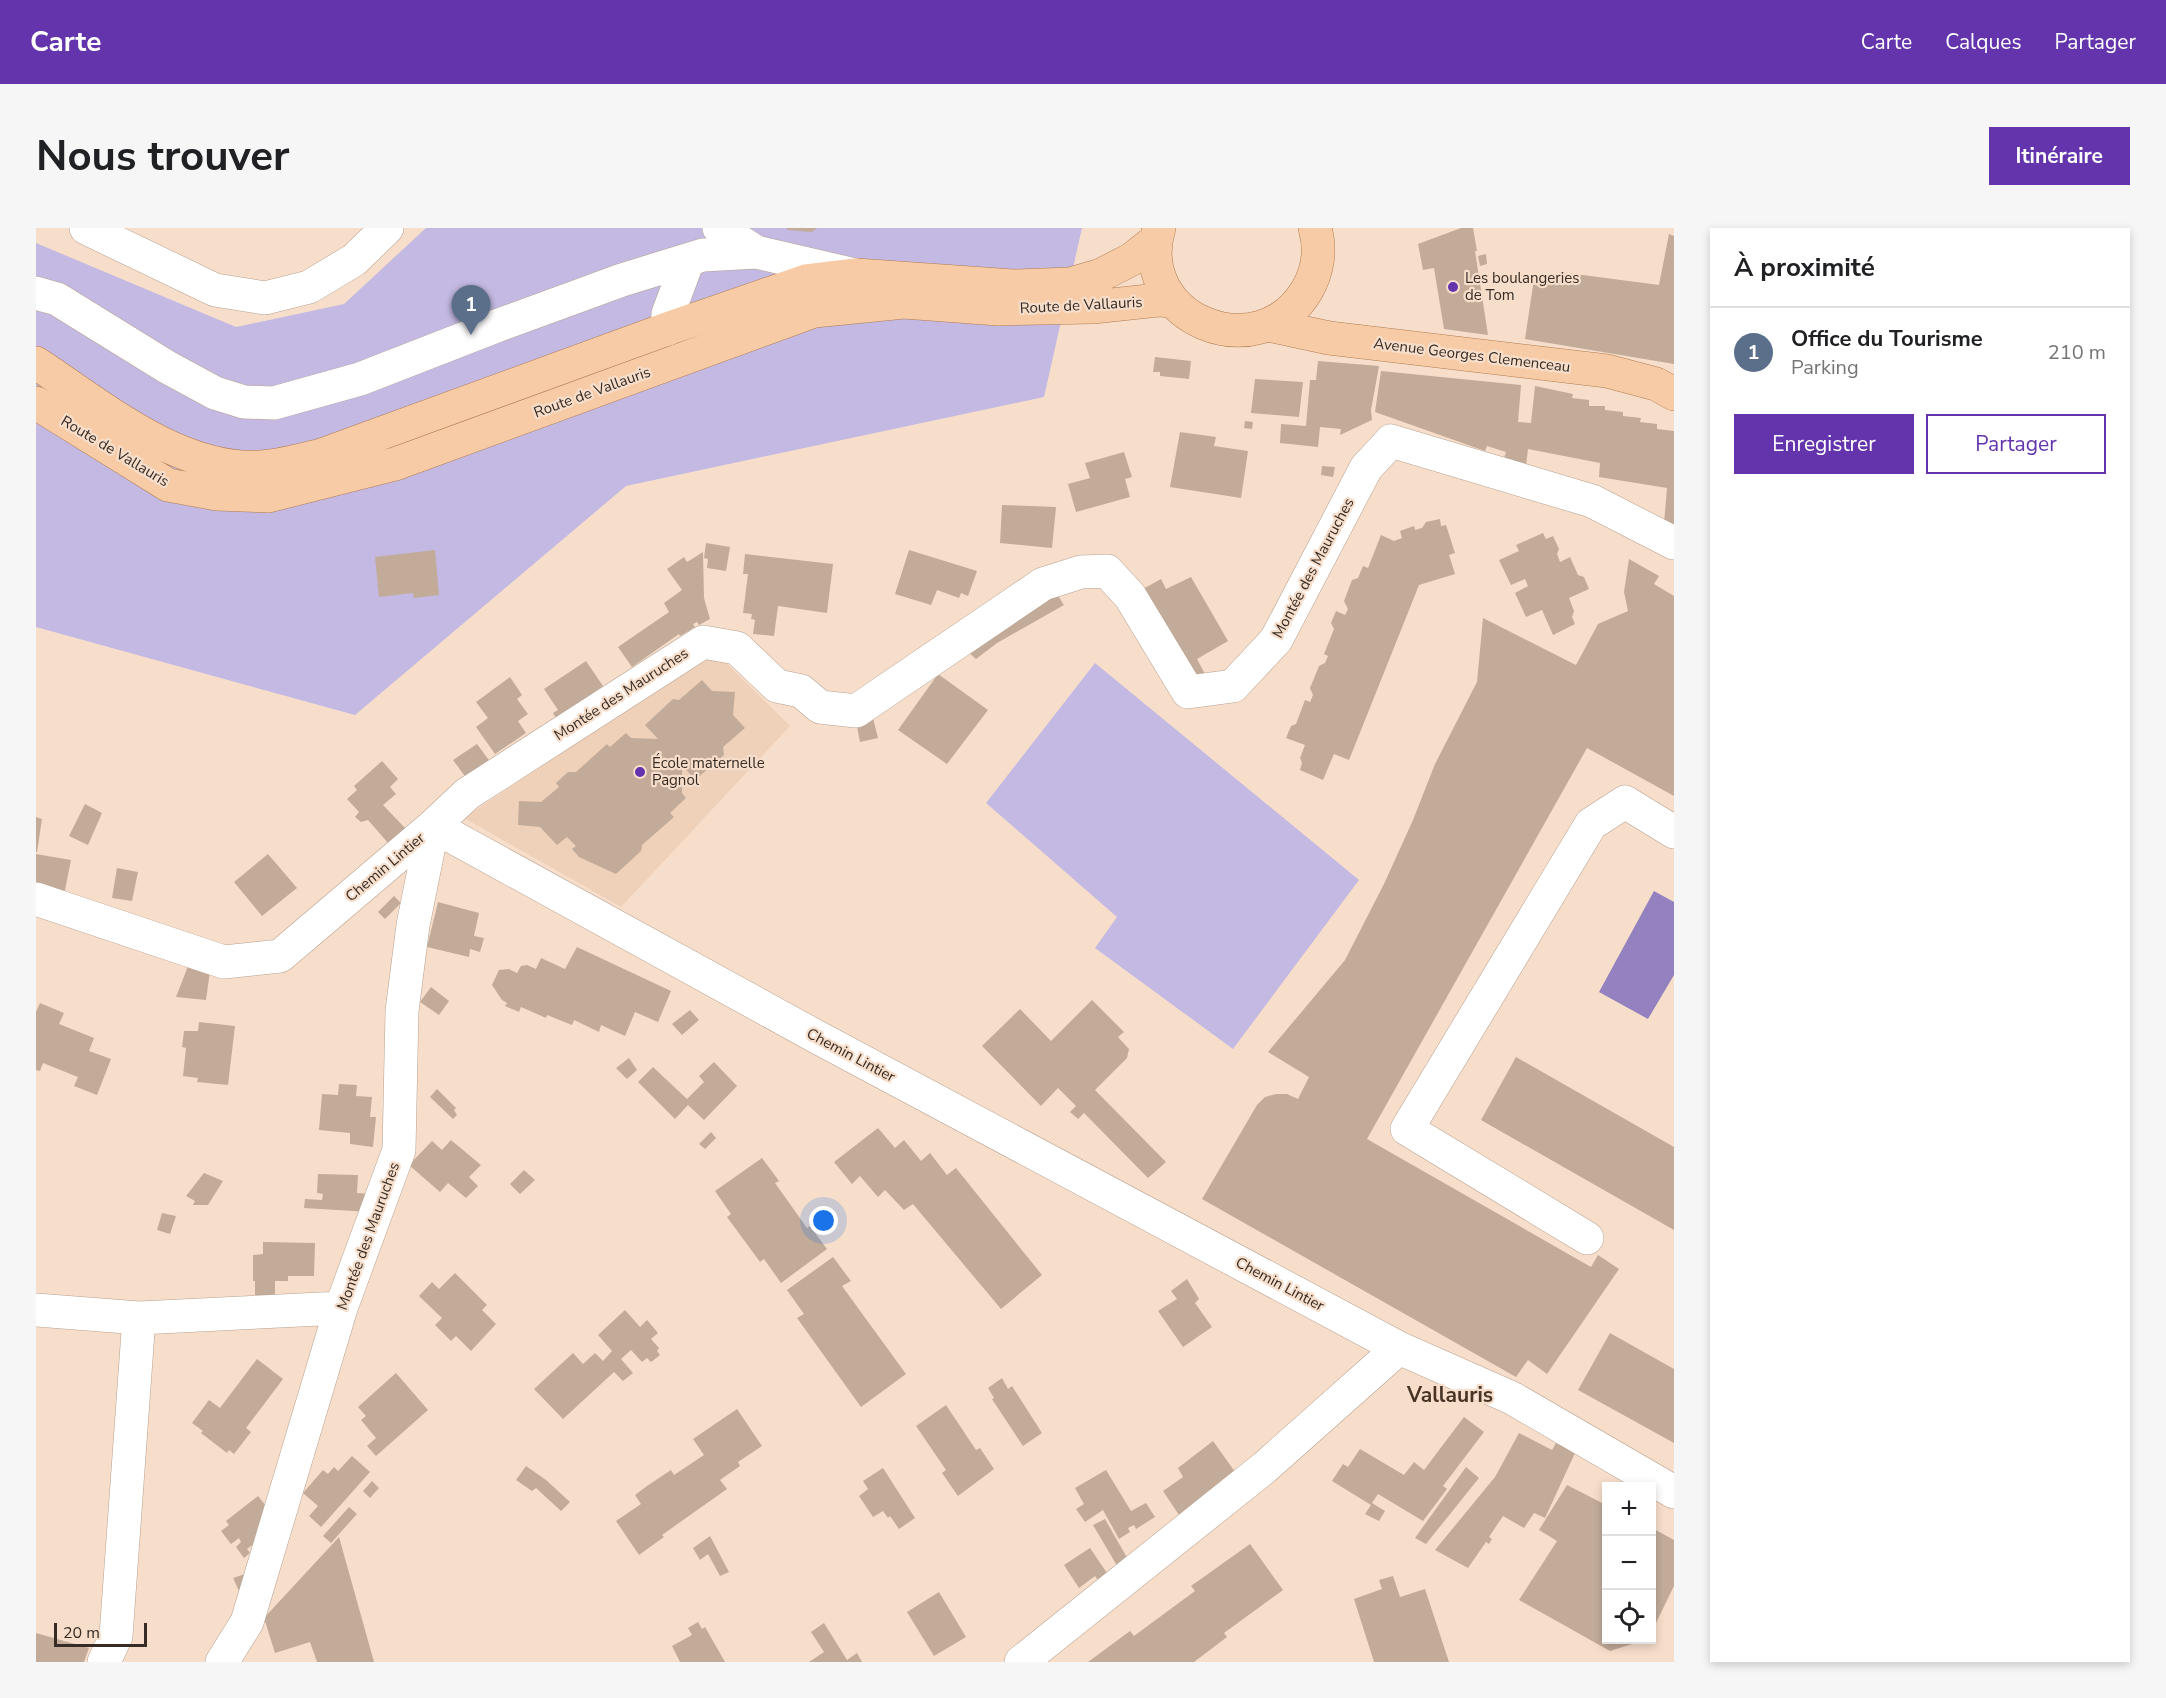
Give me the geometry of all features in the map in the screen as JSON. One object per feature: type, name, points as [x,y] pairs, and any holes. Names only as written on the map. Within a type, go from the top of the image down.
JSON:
[{"type":"main road","points":[[1157,234],[1155,256],[1158,273],[1173,301],[1188,315],[1207,326],[1227,331],[1248,330],[1268,325],[1287,314],[1302,298],[1313,280],[1318,259],[1318,237],[1315,228]]},
{"type":"main road","name":"Route de Vallauris","points":[[36,363],[135,428],[172,448],[213,463],[260,467],[319,456],[667,329],[806,281],[856,275],[1013,286],[1070,284],[1101,275],[1132,259],[1157,234]]},
{"type":"main road","name":"Route de Vallauris","points":[[36,403],[168,484],[217,494],[268,496],[395,464],[814,311],[904,302],[998,309],[1093,307],[1158,300],[1173,301]]},
{"type":"main road","name":"Avenue Georges Clemenceau","points":[[1268,325],[1329,338],[1607,371],[1656,384],[1674,394]]},
{"type":"street","points":[[86,228],[215,290],[265,298],[309,287],[354,260],[387,228]]},
{"type":"street","points":[[719,228],[756,252]]},
{"type":"street","points":[[36,293],[57,299],[167,367],[215,393],[244,402],[274,403],[360,380],[491,328],[622,280],[703,255],[756,252],[856,275]]},
{"type":"street","points":[[667,329],[668,314],[688,260]]},
{"type":"street","name":"Montée des Mauruches","points":[[222,1662],[247,1622],[341,1308],[399,1150],[402,1011],[413,925],[433,826],[467,794],[703,642],[737,648],[777,686],[801,691],[820,707],[856,711],[1043,584],[1081,572],[1107,571],[1130,596],[1188,692],[1233,686],[1276,640],[1366,468],[1391,441],[1592,501],[1674,543]]},
{"type":"street","points":[[1587,1238],[1407,1129],[1591,824],[1625,802],[1674,832]]},
{"type":"street","name":"Chemin Lintier","points":[[36,899],[224,962],[280,956],[433,826],[817,1037],[1399,1348],[1512,1398],[1674,1492]]},
{"type":"street","points":[[36,1310],[139,1318],[341,1308]]},
{"type":"street","points":[[104,1662],[116,1636],[139,1318]]},
{"type":"street","points":[[1021,1662],[1264,1468],[1399,1348]]},
{"type":"shaded area","points":[[426,228],[1082,228],[1044,397],[626,486],[355,715],[36,627],[36,243],[236,327],[344,304]]},
{"type":"shaded area","name":"École maternelle Pagnol","points":[[714,651],[790,726],[621,907],[464,818]]},
{"type":"shaded area","points":[[1095,663],[1359,880],[1233,1049],[1095,948],[1117,917],[986,803]]},
{"type":"shaded area","points":[[1654,891],[1674,902],[1674,975],[1648,1019],[1599,992]]},
{"type":"building","points":[[787,228],[817,228],[812,232],[787,230]]},
{"type":"building","points":[[1461,228],[1473,228],[1488,335],[1444,329],[1434,268],[1423,270],[1418,244]]},
{"type":"building","points":[[1669,234],[1674,236],[1674,364],[1525,339],[1534,279],[1558,284],[1560,272],[1659,285]]},
{"type":"building","points":[[1486,254],[1487,264],[1480,266],[1478,256]]},
{"type":"building","points":[[1155,357],[1191,361],[1189,379],[1160,376],[1160,372],[1153,372]]},
{"type":"building","points":[[1318,361],[1379,366],[1371,410],[1372,420],[1340,435],[1341,429],[1320,427],[1318,447],[1280,443],[1281,424],[1306,426],[1310,380],[1316,380]]},
{"type":"building","points":[[1381,371],[1521,385],[1518,422],[1531,423],[1535,386],[1573,394],[1572,398],[1589,400],[1589,406],[1605,406],[1605,410],[1623,412],[1623,416],[1641,418],[1640,422],[1657,424],[1657,429],[1674,431],[1674,529],[1664,523],[1667,488],[1599,477],[1600,463],[1528,449],[1526,466],[1504,458],[1506,452],[1487,446],[1485,451],[1375,412]]},
{"type":"building","points":[[1255,379],[1303,382],[1299,417],[1251,413]]},
{"type":"building","points":[[1245,421],[1253,422],[1252,429],[1244,428]]},
{"type":"building","points":[[1180,432],[1216,437],[1214,446],[1248,451],[1241,498],[1170,487]]},
{"type":"building","points":[[1124,452],[1132,477],[1125,479],[1130,497],[1076,512],[1068,484],[1090,478],[1085,463]]},
{"type":"building","points":[[1322,466],[1335,467],[1333,477],[1321,475]]},
{"type":"building","points":[[1002,505],[1056,507],[1052,548],[1000,543]]},
{"type":"building","points":[[1440,519],[1441,526],[1446,525],[1455,553],[1449,555],[1455,574],[1419,585],[1349,760],[1334,754],[1323,780],[1300,770],[1302,763],[1300,758],[1305,745],[1286,738],[1291,726],[1296,724],[1305,700],[1310,702],[1313,695],[1310,688],[1319,666],[1325,663],[1328,656],[1324,654],[1334,629],[1331,623],[1336,611],[1345,615],[1348,609],[1344,601],[1352,580],[1358,578],[1363,566],[1368,568],[1381,535],[1394,541],[1402,538],[1400,531],[1414,526],[1415,530],[1422,528],[1426,522]]},
{"type":"building","points":[[1543,533],[1546,539],[1553,536],[1559,549],[1557,554],[1560,562],[1570,557],[1578,575],[1584,577],[1589,589],[1569,598],[1574,611],[1572,617],[1575,624],[1553,635],[1542,610],[1526,617],[1515,593],[1528,586],[1525,579],[1511,585],[1499,560],[1519,551],[1516,545]]},
{"type":"building","points":[[706,543],[730,547],[726,571],[707,568],[708,559],[704,558]]},
{"type":"building","points":[[435,550],[439,595],[414,598],[413,593],[379,597],[375,557]]},
{"type":"building","points":[[909,550],[977,571],[968,596],[961,593],[959,598],[937,590],[931,605],[895,594]]},
{"type":"building","points":[[703,552],[704,598],[710,619],[699,625],[697,622],[693,624],[695,627],[680,636],[679,634],[632,667],[618,647],[669,612],[664,603],[682,590],[667,569],[684,557],[687,562]]},
{"type":"building","points":[[745,554],[833,564],[827,613],[778,606],[774,636],[753,634],[755,620],[751,619],[752,614],[743,613],[748,574],[743,574]]},
{"type":"building","points":[[1629,559],[1659,576],[1654,584],[1674,596],[1674,796],[1587,748],[1367,1139],[1591,1267],[1598,1255],[1619,1269],[1547,1374],[1528,1360],[1516,1377],[1202,1199],[1257,1105],[1265,1097],[1276,1094],[1287,1094],[1298,1099],[1309,1077],[1268,1052],[1345,960],[1384,884],[1435,764],[1477,682],[1483,618],[1576,665],[1598,624],[1628,611],[1624,592]]},
{"type":"building","points":[[1191,577],[1228,641],[1197,659],[1206,676],[1199,678],[1141,590],[1161,579],[1166,589]]},
{"type":"building","points":[[1057,594],[1064,605],[997,643],[976,659],[966,650]]},
{"type":"building","points":[[586,661],[603,686],[556,718],[553,713],[558,710],[544,689]]},
{"type":"building","points":[[938,674],[988,710],[947,764],[898,730]]},
{"type":"building","points":[[510,677],[522,695],[517,699],[528,714],[518,721],[526,733],[495,754],[476,727],[488,718],[476,702]]},
{"type":"building","points":[[702,680],[712,691],[735,692],[733,715],[745,728],[723,747],[724,755],[695,780],[682,765],[682,793],[686,798],[670,813],[674,817],[642,845],[641,851],[616,874],[579,857],[572,849],[576,846],[567,837],[557,845],[540,827],[518,825],[519,801],[541,802],[559,787],[556,783],[568,772],[576,772],[607,744],[610,747],[626,733],[631,738],[658,739],[645,725],[673,699],[679,700]]},
{"type":"building","points":[[873,718],[878,738],[860,742],[856,721]]},
{"type":"building","points":[[477,744],[491,763],[467,779],[453,760]]},
{"type":"building","points":[[382,761],[398,779],[390,787],[396,794],[383,805],[405,828],[388,843],[368,820],[361,822],[355,817],[359,812],[347,799],[357,790],[354,786]]},
{"type":"building","points":[[85,804],[102,813],[88,845],[69,836]]},
{"type":"building","points":[[36,817],[42,819],[37,852],[36,852]]},
{"type":"building","points":[[36,854],[71,860],[64,895],[36,888]]},
{"type":"building","points":[[268,854],[297,888],[262,916],[234,882]]},
{"type":"building","points":[[117,868],[138,872],[132,901],[112,898]]},
{"type":"building","points":[[394,896],[401,903],[385,919],[378,912]]},
{"type":"building","points":[[438,902],[479,913],[474,936],[484,938],[480,952],[470,949],[469,957],[427,947]]},
{"type":"building","points":[[577,947],[671,991],[658,1022],[635,1012],[625,1036],[601,1025],[599,1032],[574,1020],[572,1025],[547,1015],[546,1018],[521,1007],[519,1012],[505,1006],[507,1003],[502,1000],[492,985],[499,970],[509,969],[517,973],[521,966],[527,965],[536,969],[541,958],[565,969]]},
{"type":"building","points":[[188,966],[210,971],[206,1000],[176,997]]},
{"type":"building","points":[[431,987],[449,1001],[439,1015],[420,1002]]},
{"type":"building","points":[[1092,1000],[1124,1032],[1118,1037],[1129,1049],[1127,1058],[1095,1090],[1166,1162],[1148,1178],[1084,1113],[1078,1119],[1070,1112],[1076,1106],[1058,1088],[1041,1106],[982,1046],[1020,1009],[1051,1041]]},
{"type":"building","points":[[40,1003],[64,1013],[59,1024],[94,1038],[89,1051],[111,1059],[97,1095],[74,1086],[78,1077],[43,1063],[40,1071],[36,1070],[36,1012]]},
{"type":"building","points":[[690,1010],[699,1020],[682,1035],[672,1024]]},
{"type":"building","points":[[199,1022],[235,1026],[228,1085],[197,1082],[198,1078],[183,1076],[186,1048],[182,1047],[184,1031],[198,1031]]},
{"type":"building","points":[[1516,1057],[1674,1147],[1674,1230],[1481,1120]]},
{"type":"building","points":[[629,1058],[637,1070],[627,1079],[616,1068]]},
{"type":"building","points":[[714,1062],[737,1086],[704,1120],[688,1105],[675,1119],[638,1082],[653,1067],[687,1099],[704,1082],[699,1076]]},
{"type":"building","points":[[339,1084],[357,1085],[356,1096],[372,1097],[370,1117],[376,1117],[373,1147],[350,1144],[350,1133],[319,1130],[322,1094],[338,1095]]},
{"type":"building","points":[[437,1089],[456,1108],[454,1110],[457,1115],[453,1119],[430,1097]]},
{"type":"building","points":[[878,1128],[895,1148],[904,1140],[921,1161],[930,1153],[947,1175],[956,1168],[1042,1275],[1001,1309],[913,1204],[904,1210],[885,1190],[878,1197],[860,1176],[852,1184],[834,1162]]},
{"type":"building","points":[[711,1132],[716,1138],[705,1149],[699,1144]]},
{"type":"building","points":[[451,1140],[481,1165],[469,1177],[478,1186],[466,1198],[448,1183],[440,1192],[409,1165],[432,1141],[442,1150]]},
{"type":"building","points":[[762,1158],[779,1181],[775,1183],[807,1228],[810,1226],[827,1249],[781,1283],[764,1259],[760,1262],[727,1217],[731,1214],[715,1191]]},
{"type":"building","points":[[524,1170],[535,1180],[520,1194],[510,1184]]},
{"type":"building","points":[[204,1173],[223,1181],[208,1205],[193,1205],[195,1201],[186,1196]]},
{"type":"building","points":[[318,1174],[358,1175],[357,1193],[371,1194],[370,1212],[304,1208],[305,1199],[322,1200],[323,1194],[317,1193]]},
{"type":"building","points":[[162,1213],[176,1216],[170,1234],[157,1230]]},
{"type":"building","points":[[263,1242],[315,1243],[314,1276],[288,1276],[288,1281],[275,1281],[275,1295],[255,1295],[253,1255],[263,1254]]},
{"type":"building","points":[[833,1257],[851,1281],[842,1286],[906,1374],[861,1407],[797,1318],[804,1314],[787,1290]]},
{"type":"building","points":[[455,1273],[487,1305],[482,1310],[496,1324],[471,1351],[456,1336],[451,1341],[435,1325],[442,1318],[419,1296],[432,1282],[439,1289]]},
{"type":"building","points":[[1187,1279],[1199,1299],[1195,1303],[1212,1327],[1183,1347],[1158,1311],[1177,1299],[1171,1291]]},
{"type":"building","points":[[625,1310],[640,1327],[647,1320],[658,1333],[651,1339],[659,1348],[657,1351],[660,1355],[651,1362],[647,1358],[642,1362],[631,1350],[621,1359],[633,1373],[623,1381],[614,1372],[563,1419],[534,1389],[573,1353],[583,1364],[595,1353],[603,1361],[612,1351],[598,1335]]},
{"type":"building","points":[[1610,1333],[1674,1369],[1674,1443],[1578,1390]]},
{"type":"building","points":[[257,1359],[283,1379],[246,1428],[251,1432],[234,1454],[229,1450],[227,1453],[192,1423],[209,1400],[220,1408]]},
{"type":"building","points":[[396,1373],[428,1410],[376,1456],[367,1446],[376,1438],[361,1420],[366,1416],[358,1407]]},
{"type":"building","points":[[1002,1378],[1008,1389],[1012,1386],[1042,1433],[1023,1446],[992,1399],[994,1398],[988,1388]]},
{"type":"building","points":[[946,1405],[976,1450],[980,1448],[994,1469],[958,1496],[942,1473],[946,1470],[916,1426]]},
{"type":"building","points":[[737,1409],[762,1446],[738,1462],[740,1466],[720,1480],[727,1489],[662,1535],[664,1537],[639,1555],[616,1521],[641,1504],[635,1495],[647,1486],[671,1470],[674,1475],[704,1455],[693,1439]]},
{"type":"building","points":[[1464,1417],[1484,1432],[1443,1486],[1447,1489],[1423,1521],[1378,1494],[1372,1503],[1385,1511],[1379,1521],[1365,1514],[1371,1505],[1332,1481],[1343,1464],[1348,1467],[1360,1449],[1404,1475],[1414,1462],[1424,1470]]},
{"type":"building","points":[[1519,1433],[1552,1450],[1556,1443],[1575,1453],[1545,1518],[1534,1513],[1524,1528],[1503,1516],[1489,1537],[1492,1539],[1489,1544],[1486,1542],[1468,1568],[1435,1550],[1495,1477]]},
{"type":"building","points":[[1213,1441],[1238,1476],[1183,1521],[1163,1491],[1183,1477],[1178,1468]]},
{"type":"building","points":[[352,1456],[370,1472],[321,1527],[309,1516],[318,1506],[303,1493],[323,1470],[328,1474],[334,1467],[338,1471]]},
{"type":"building","points":[[526,1466],[546,1480],[570,1502],[561,1511],[536,1488],[532,1491],[516,1480]]},
{"type":"building","points":[[1466,1467],[1479,1478],[1426,1544],[1415,1538]]},
{"type":"building","points":[[883,1468],[915,1518],[899,1529],[890,1516],[888,1518],[883,1511],[873,1517],[859,1496],[868,1489],[863,1481]]},
{"type":"building","points":[[1106,1470],[1131,1511],[1146,1503],[1155,1517],[1136,1529],[1134,1525],[1128,1528],[1130,1532],[1119,1539],[1103,1510],[1085,1522],[1076,1509],[1084,1504],[1075,1488]]},
{"type":"building","points":[[372,1481],[379,1488],[370,1498],[363,1491]]},
{"type":"building","points":[[1567,1485],[1602,1503],[1602,1644],[1632,1644],[1610,1651],[1519,1600],[1557,1541],[1539,1530]]},
{"type":"building","points":[[258,1496],[274,1516],[268,1533],[247,1549],[250,1553],[244,1558],[236,1547],[241,1542],[239,1538],[231,1544],[221,1531],[229,1525],[226,1521]]},
{"type":"building","points":[[349,1507],[357,1514],[331,1543],[323,1536]]},
{"type":"building","points":[[1105,1519],[1129,1561],[1119,1569],[1093,1525]]},
{"type":"building","points":[[1656,1530],[1674,1540],[1674,1586],[1656,1623]]},
{"type":"building","points":[[710,1536],[729,1572],[720,1576],[708,1554],[700,1560],[693,1548]]},
{"type":"building","points":[[339,1537],[374,1662],[317,1662],[310,1642],[275,1653],[264,1618]]},
{"type":"building","points":[[1250,1544],[1283,1590],[1224,1633],[1227,1637],[1194,1662],[1088,1662],[1130,1631],[1134,1636],[1195,1591],[1191,1586]]},
{"type":"building","points":[[1090,1548],[1109,1576],[1100,1583],[1095,1576],[1079,1588],[1064,1565]]},
{"type":"building","points":[[248,1573],[241,1595],[233,1578]]},
{"type":"building","points":[[1393,1576],[1400,1597],[1425,1589],[1449,1662],[1374,1662],[1354,1599],[1382,1589],[1379,1580]]},
{"type":"building","points":[[939,1592],[966,1637],[934,1656],[907,1612]]},
{"type":"building","points":[[698,1622],[702,1629],[705,1627],[725,1662],[680,1662],[672,1646],[692,1635],[688,1628]]},
{"type":"building","points":[[824,1623],[847,1660],[857,1653],[862,1662],[809,1662],[824,1652],[811,1632]]},
{"type":"building","points":[[36,1633],[89,1648],[84,1662],[36,1662]]},
{"type":"place","name":"Les boulangeries de Tom","points":[[1453,287]]},
{"type":"place","name":"Office du Tourisme","points":[[471,335]]},
{"type":"place","name":"École maternelle Pagnol","points":[[640,772]]},
{"type":"district","name":"Vallauris","points":[[1450,1395]]}]
